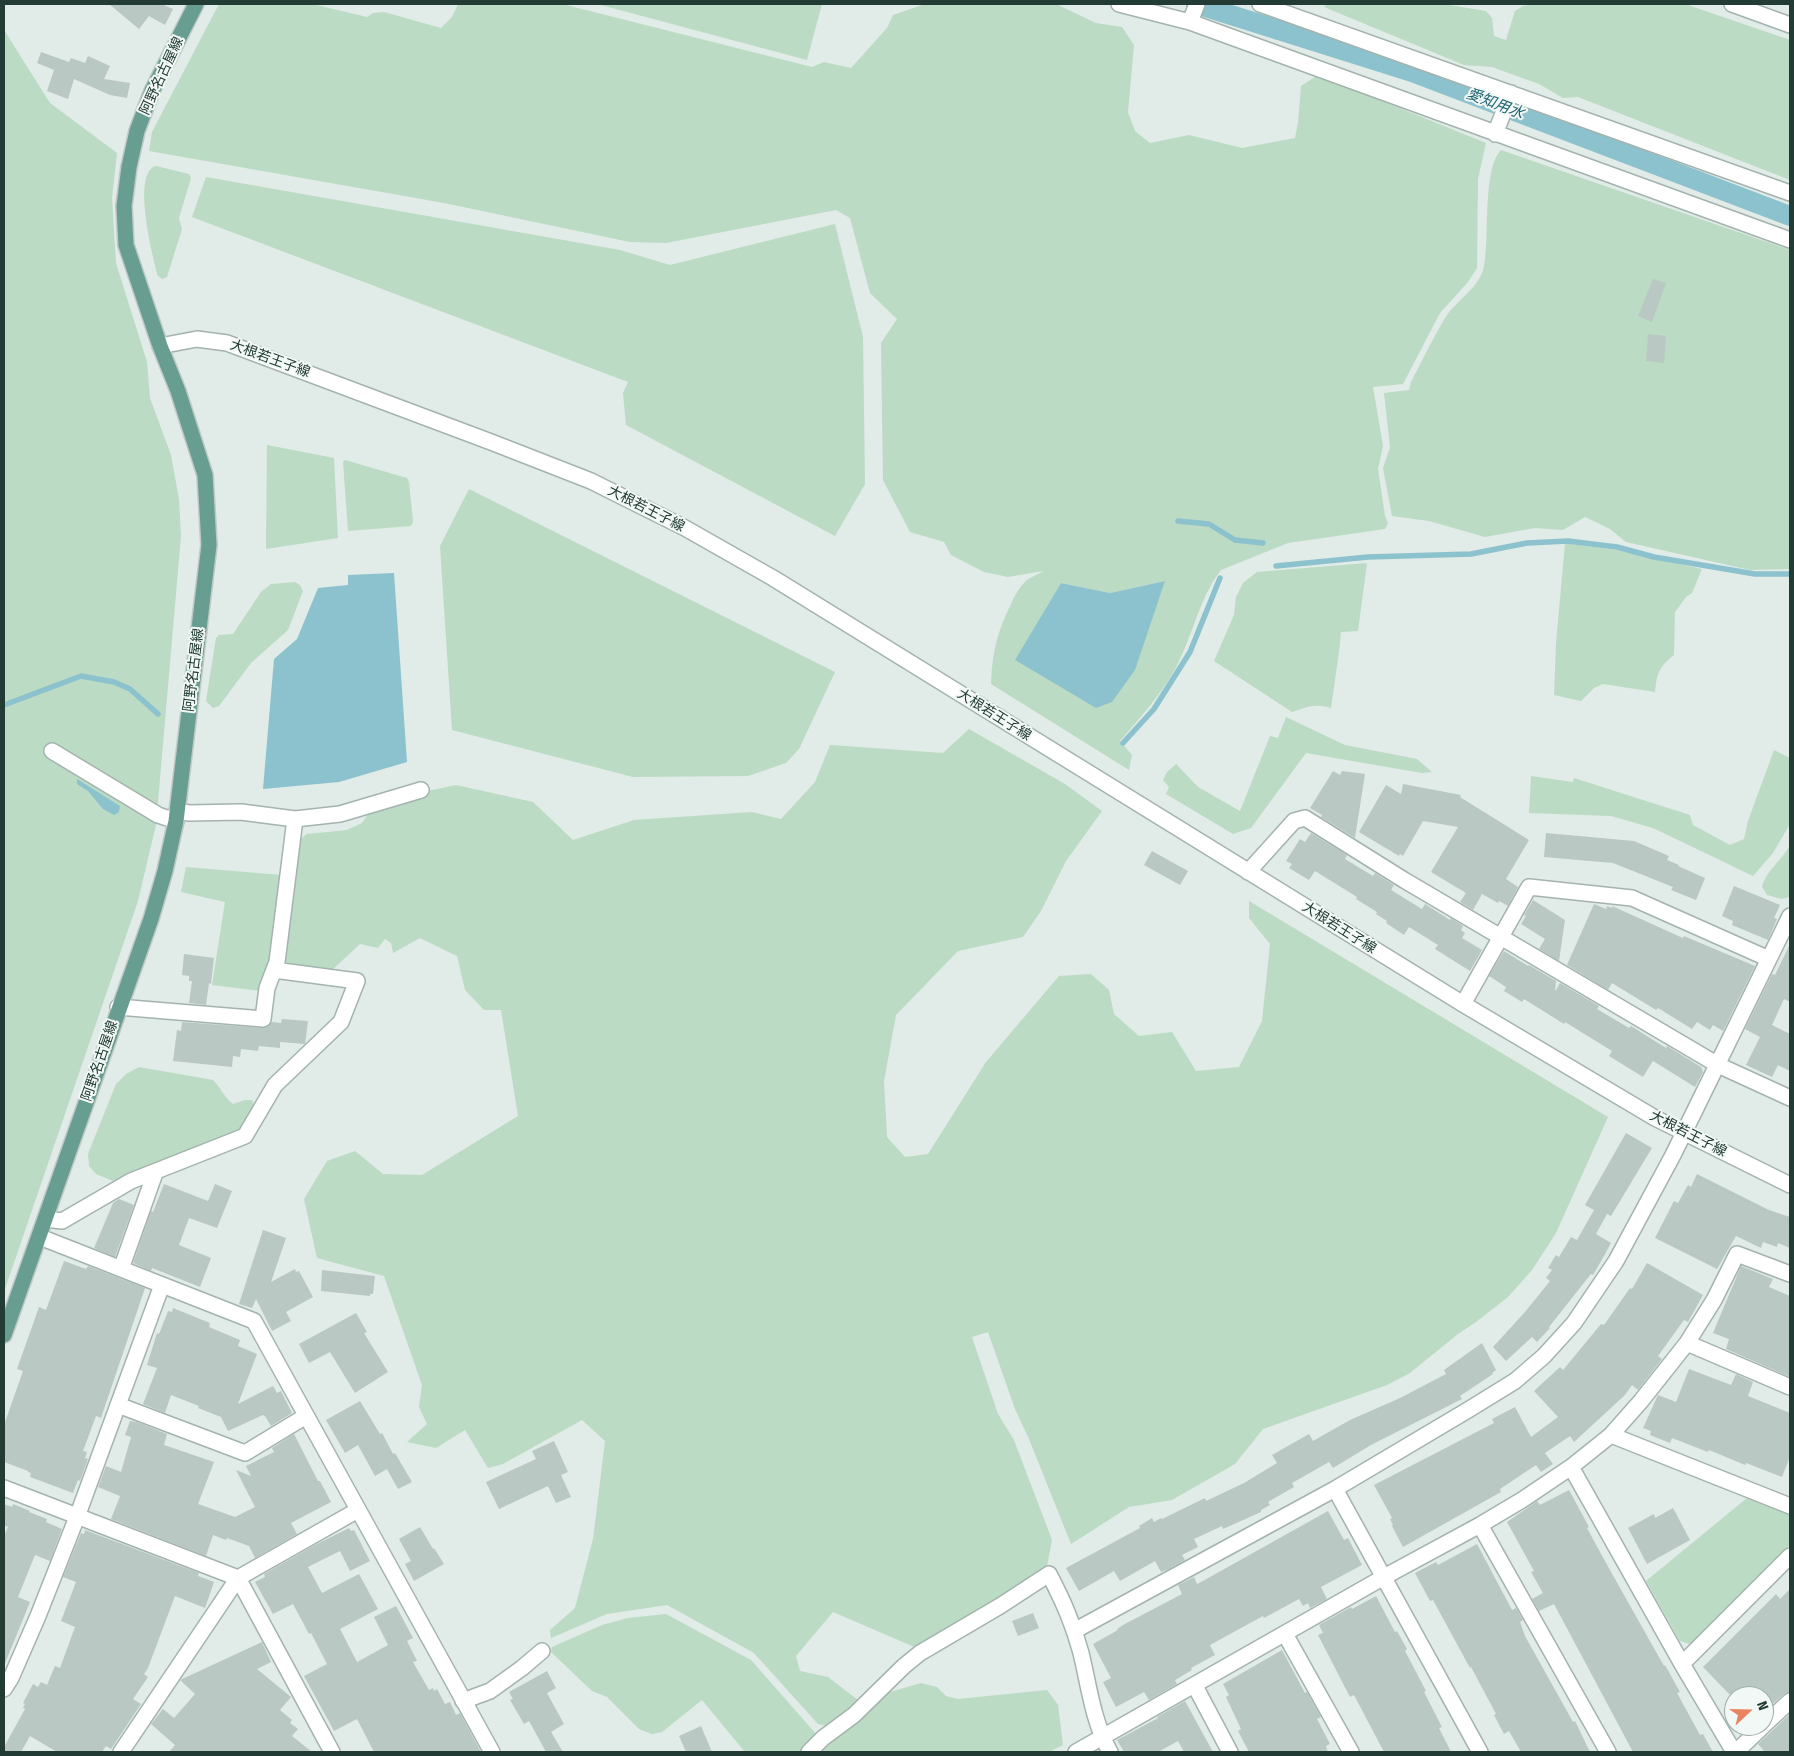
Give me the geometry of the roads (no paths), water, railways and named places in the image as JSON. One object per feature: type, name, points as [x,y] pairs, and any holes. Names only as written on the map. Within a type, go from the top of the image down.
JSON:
[{"type":"main road","name":"阿野名古屋線","points":[[4,1335],[153,911],[165,871],[177,816],[209,545],[205,475],[178,391],[160,346],[126,245],[124,206],[129,168],[138,131],[149,99],[196,4]]},
{"type":"street","points":[[1118,4],[1193,14],[1496,131],[1790,240]]},
{"type":"street","points":[[1260,4],[1509,98],[1790,193]]},
{"type":"street","points":[[1732,4],[1756,8],[1790,25]]},
{"type":"street","points":[[1496,131],[1509,98]]},
{"type":"street","name":"大根若王子線","points":[[160,346],[197,339],[227,343],[591,481],[685,528],[773,578],[1248,872],[1647,1114],[1790,1185]]},
{"type":"street","points":[[52,751],[158,815],[177,816],[189,813],[241,812],[295,819],[340,814],[421,790]]},
{"type":"street","points":[[1248,872],[1294,821],[1305,818],[1404,880],[1718,1065],[1790,1098]]},
{"type":"street","points":[[118,1007],[263,1019],[267,988],[277,962],[295,819]]},
{"type":"street","points":[[1464,1004],[1529,887],[1632,898],[1769,959]]},
{"type":"street","points":[[1074,1631],[1335,1489],[1515,1381],[1544,1356],[1574,1323],[1616,1261],[1654,1194],[1790,916]]},
{"type":"street","points":[[46,1219],[62,1221],[123,1186],[245,1136],[275,1085],[340,1022],[357,981],[274,970]]},
{"type":"street","points":[[121,1269],[154,1176],[152,1173]]},
{"type":"street","points":[[40,1237],[254,1321],[492,1752]]},
{"type":"street","points":[[1076,1752],[1384,1577],[1480,1525],[1571,1467],[1611,1435],[1687,1343],[1714,1300],[1736,1254],[1790,1274]]},
{"type":"street","points":[[4,1689],[11,1678],[34,1625],[77,1517],[162,1285]]},
{"type":"street","points":[[1687,1343],[1790,1387]]},
{"type":"street","points":[[118,1405],[245,1453],[306,1416]]},
{"type":"street","points":[[1611,1435],[1790,1506]]},
{"type":"street","points":[[1571,1467],[1682,1664],[1735,1752],[1753,1736]]},
{"type":"street","points":[[4,1488],[238,1578],[332,1752]]},
{"type":"street","points":[[1335,1489],[1480,1752]]},
{"type":"street","points":[[121,1752],[238,1578],[358,1510]]},
{"type":"street","points":[[1480,1525],[1608,1752]]},
{"type":"street","points":[[1682,1664],[1790,1556]]},
{"type":"street","points":[[809,1752],[823,1738],[854,1715],[920,1653],[1000,1606],[1049,1574],[1066,1605],[1102,1738],[1110,1752]]},
{"type":"street","points":[[1285,1634],[1351,1752]]},
{"type":"street","points":[[463,1701],[490,1691],[522,1668],[542,1650]]},
{"type":"street","points":[[1195,1686],[1230,1752]]},
{"type":"street","points":[[1774,1716],[1790,1701]]},
{"type":"water","points":[[394,573],[407,762],[339,782],[263,789],[274,659],[297,639],[318,588],[348,585],[348,575]]},
{"type":"water","points":[[1165,581],[1135,670],[1112,702],[1096,708],[1015,660],[1061,583],[1110,593]]},
{"type":"water","points":[[77,779],[120,806],[119,812],[114,815],[103,809],[88,791],[77,784]]},
{"type":"waterway","name":"愛知用水","points":[[1196,4],[1412,72],[1790,216]]},
{"type":"waterway","points":[[1178,521],[1209,524],[1235,540],[1263,543]]},
{"type":"waterway","points":[[1276,566],[1368,557],[1471,554],[1527,543],[1568,541],[1617,547],[1654,557],[1755,574],[1790,574]]},
{"type":"waterway","points":[[1123,743],[1154,709],[1190,652],[1220,578]]},
{"type":"waterway","points":[[4,705],[81,676],[114,682],[130,689],[158,714]]}]
